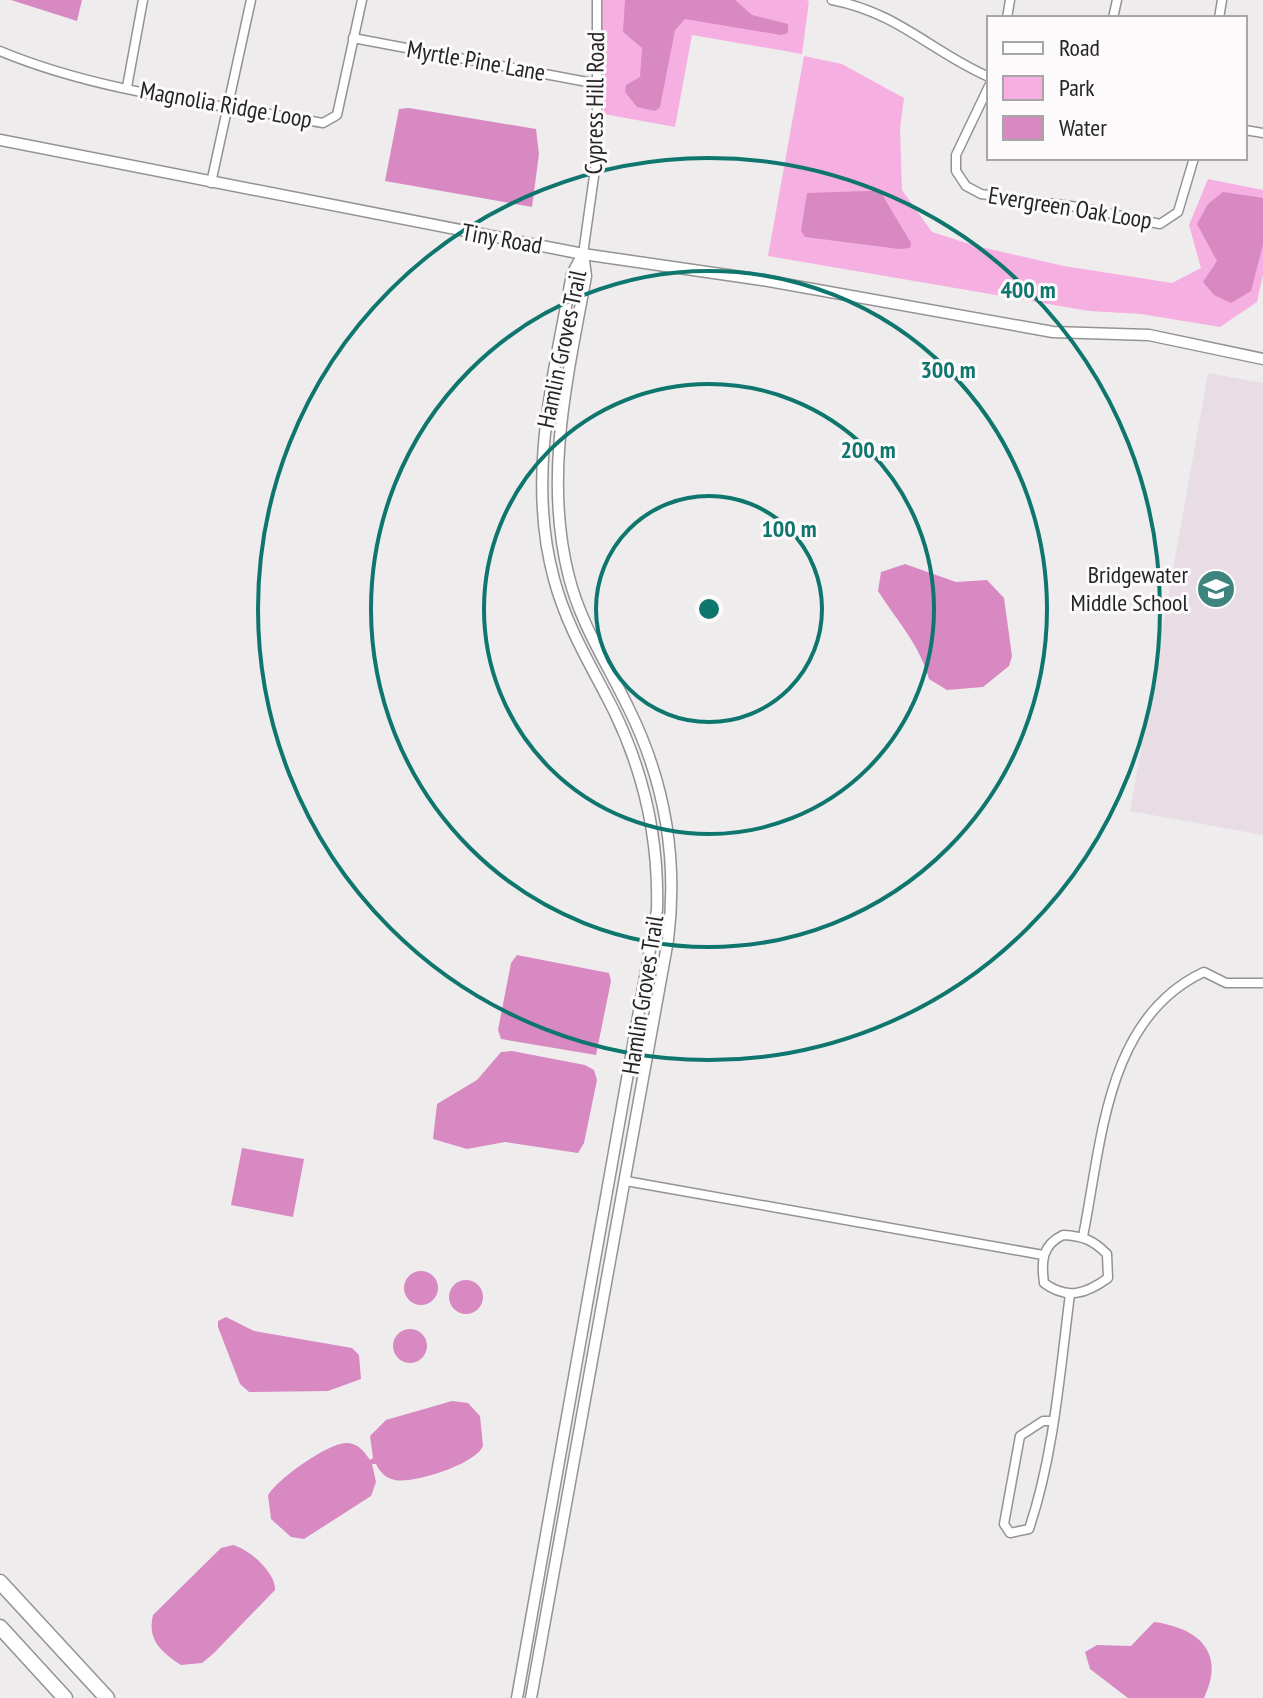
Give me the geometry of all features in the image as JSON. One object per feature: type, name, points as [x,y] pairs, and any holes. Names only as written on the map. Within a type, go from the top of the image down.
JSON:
[{"type":"highway","points":[[0,1582],[107,1698]]},
{"type":"highway","points":[[0,1627],[65,1698]]},
{"type":"street","points":[[127,87],[143,0]]},
{"type":"street","points":[[211,183],[225,105],[251,0]]},
{"type":"street","name":"Magnolia Ridge Loop","points":[[0,51],[36,66],[127,87],[323,123],[337,115],[362,0]]},
{"type":"street","name":"Cypress Hill Road","points":[[583,254],[597,155],[597,0]]},
{"type":"street","points":[[832,0],[869,4],[964,66],[987,76]]},
{"type":"street","name":"Myrtle Pine Lane","points":[[353,38],[598,84]]},
{"type":"street","name":"Evergreen Oak Loop","points":[[987,90],[958,146],[955,162],[966,186],[981,194],[1078,207],[1160,224],[1178,212],[1193,160]]},
{"type":"street","name":"Tiny Road","points":[[0,140],[583,254],[867,297],[1053,332],[1139,334],[1263,359]]},
{"type":"street","name":"Hamlin Groves Trail","points":[[517,1698],[654,938],[657,868],[644,789],[620,725],[574,638],[553,578],[545,534],[541,476],[545,423],[572,274],[583,254]]},
{"type":"street","name":"Hamlin Groves Trail","points":[[531,1698],[668,940],[671,860],[659,788],[629,709],[581,614],[561,536],[557,453],[586,276],[583,254]]},
{"type":"street","points":[[654,938],[668,940]]},
{"type":"street","points":[[1083,1236],[1117,1073],[1131,1039],[1177,985],[1204,972],[1226,983],[1263,983]]},
{"type":"street","points":[[611,1178],[1043,1255]]},
{"type":"street","points":[[1063,1235],[1083,1236],[1107,1254],[1108,1278],[1092,1289],[1070,1294],[1057,1293],[1044,1283],[1043,1255],[1050,1241],[1063,1235]]},
{"type":"street","points":[[1052,1421],[1043,1421],[1020,1436],[1004,1524],[1010,1533],[1029,1529],[1038,1504],[1052,1421],[1070,1294]]},
{"type":"street","points":[[529,1630],[543,1632]]},
{"type":"shaded area","name":"Bridgewater Middle School","points":[[1208,373],[1263,383],[1263,835],[1130,811]]},
{"type":"green space","points":[[601,0],[806,0],[809,1],[802,54],[692,35],[675,127],[604,114]]},
{"type":"green space","points":[[804,56],[842,64],[904,98],[900,128],[902,190],[932,232],[976,246],[1064,266],[1172,283],[1201,268],[1189,225],[1208,179],[1263,190],[1263,274],[1257,302],[1220,327],[1141,314],[1089,311],[768,256]]},
{"type":"water","points":[[11,0],[82,0],[77,21]]},
{"type":"water","points":[[625,0],[735,0],[752,15],[788,24],[788,33],[781,35],[685,19],[675,30],[660,107],[655,111],[637,107],[625,92],[626,85],[640,77],[642,48],[623,32]]},
{"type":"water","points":[[409,108],[536,129],[539,154],[532,207],[385,181],[399,109]]},
{"type":"water","points":[[880,191],[911,243],[910,248],[805,237],[801,231],[807,193]]},
{"type":"water","points":[[1223,192],[1263,198],[1263,245],[1251,291],[1231,303],[1214,295],[1203,282],[1217,261],[1197,224],[1208,204]]},
{"type":"water","points":[[905,564],[956,582],[987,580],[1004,598],[1012,656],[1009,666],[983,687],[947,690],[929,679],[914,644],[878,591],[881,572]]},
{"type":"water","points":[[517,955],[609,973],[611,981],[596,1055],[501,1039],[498,1030],[511,963]]},
{"type":"water","points":[[512,1051],[585,1065],[594,1070],[597,1080],[584,1143],[578,1153],[505,1142],[467,1149],[433,1139],[437,1104],[477,1080],[501,1052]]},
{"type":"water","points":[[242,1148],[304,1159],[293,1217],[231,1205]]},
{"type":"water","points":[[421,1271],[433,1276],[438,1288],[433,1300],[421,1305],[409,1300],[404,1288],[409,1276]]},
{"type":"water","points":[[466,1280],[478,1285],[483,1297],[478,1309],[466,1314],[454,1309],[449,1297],[454,1285]]},
{"type":"water","points":[[226,1317],[254,1331],[352,1348],[359,1355],[361,1379],[328,1391],[249,1392],[240,1384],[218,1327],[218,1321]]},
{"type":"water","points":[[410,1329],[422,1334],[427,1346],[422,1358],[410,1363],[398,1358],[393,1346],[398,1334]]},
{"type":"water","points":[[452,1401],[468,1403],[480,1416],[483,1446],[469,1459],[443,1471],[404,1480],[388,1478],[376,1464],[372,1464],[376,1482],[371,1496],[304,1539],[291,1537],[271,1519],[268,1495],[303,1463],[327,1449],[346,1443],[357,1446],[370,1460],[373,1458],[370,1436],[386,1420]]},
{"type":"water","points":[[233,1545],[260,1563],[271,1576],[275,1590],[202,1663],[181,1665],[157,1644],[152,1632],[153,1615],[221,1548]]},
{"type":"water","points":[[1154,1622],[1184,1630],[1204,1645],[1212,1668],[1204,1698],[1128,1698],[1090,1669],[1085,1652],[1097,1645],[1131,1646]]},
{"type":"place","name":"Bridgewater Middle School","points":[[1216,589]]}]
